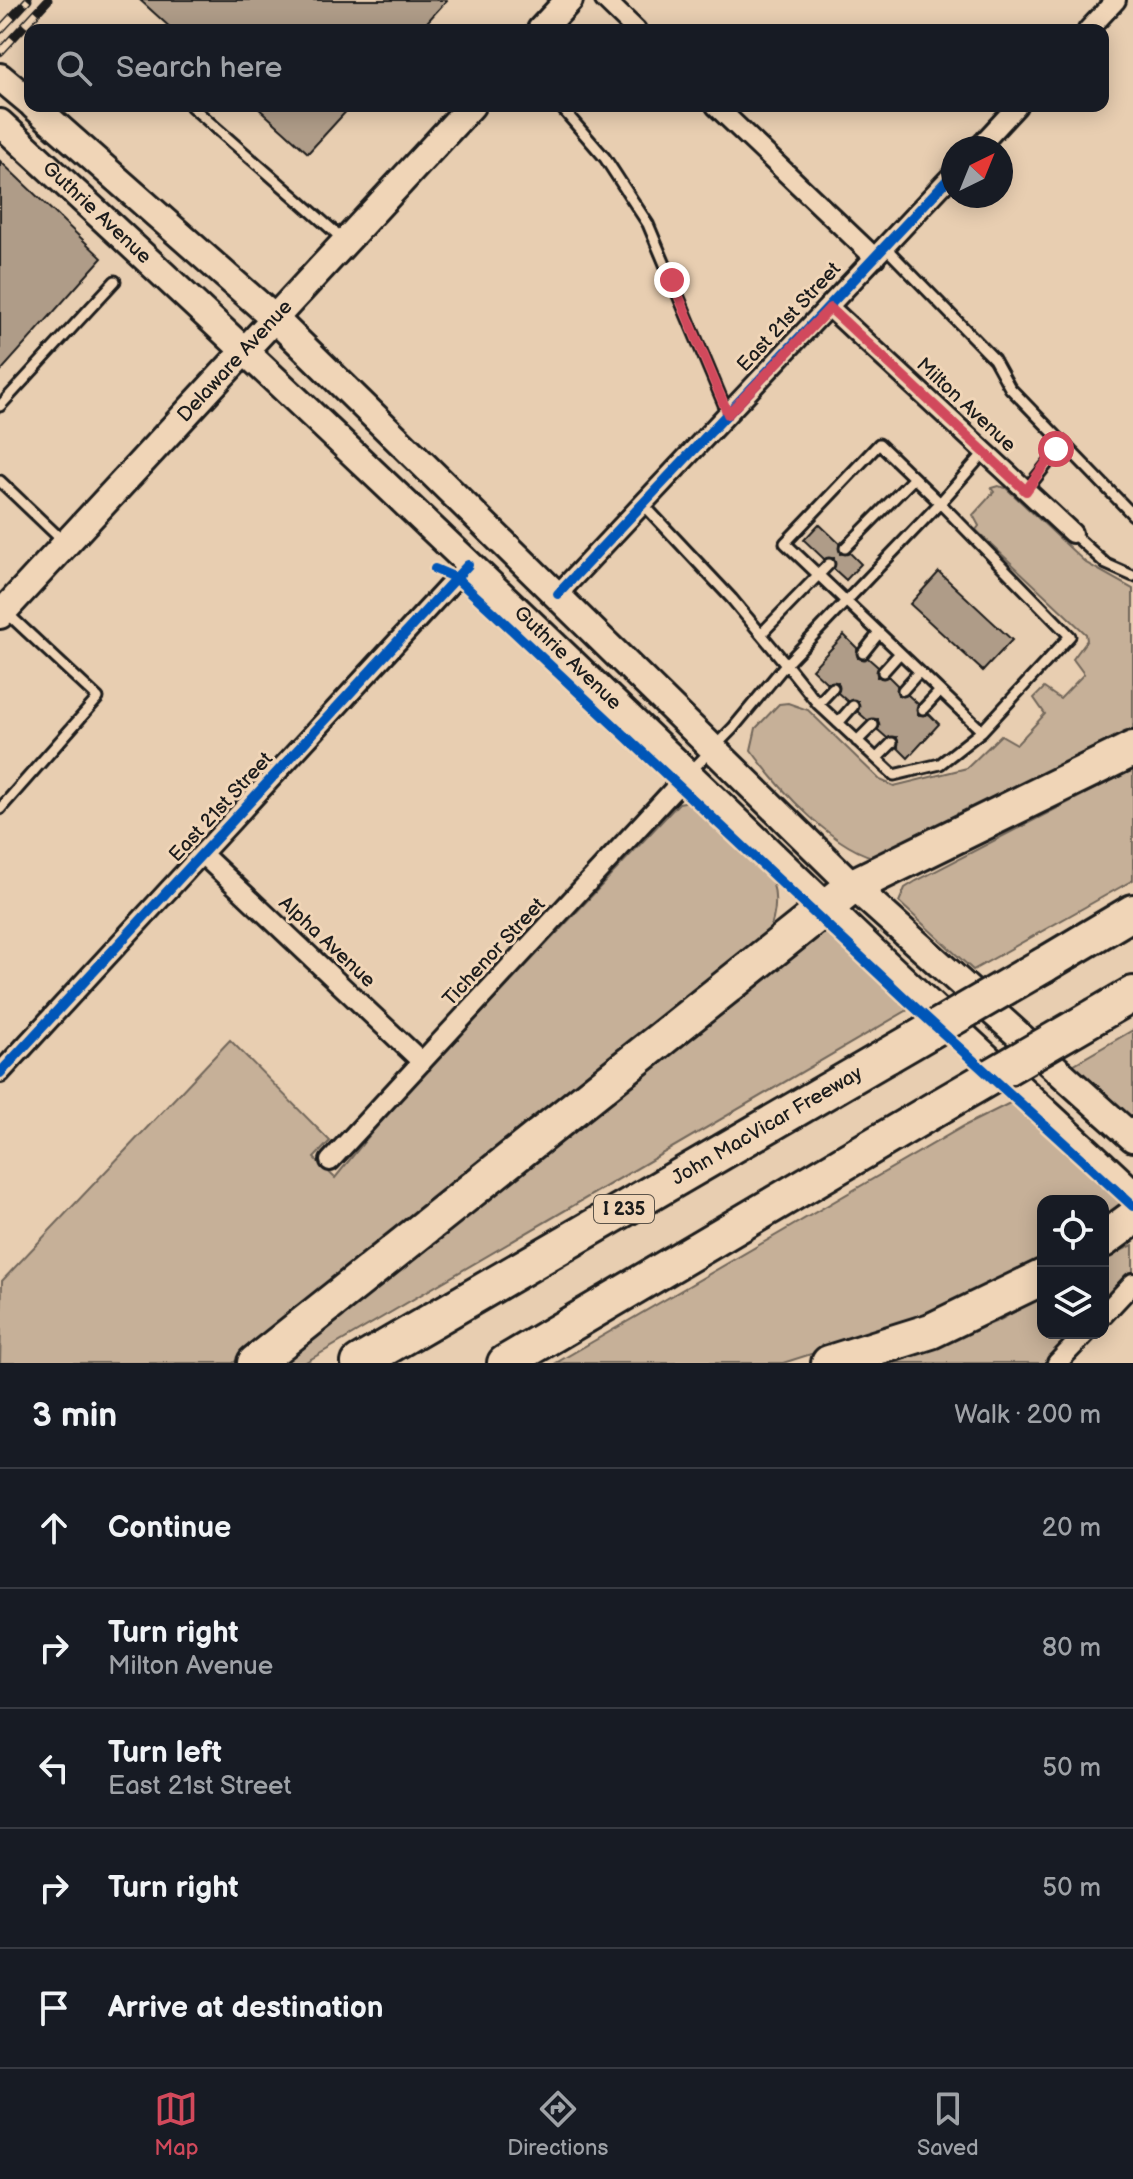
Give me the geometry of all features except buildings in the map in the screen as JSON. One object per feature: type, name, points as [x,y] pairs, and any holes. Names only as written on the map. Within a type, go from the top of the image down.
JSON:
[{"type":"highway","points":[[255,1363],[853,886],[1133,749]]},
{"type":"highway","name":"John MacVicar Freeway","points":[[359,1363],[1133,912]]},
{"type":"highway","points":[[505,1363],[1133,994]]},
{"type":"highway","points":[[1109,1236],[1133,1218]]},
{"type":"highway","points":[[829,1363],[931,1331],[1037,1280]]},
{"type":"main road","points":[[547,24],[569,0]]},
{"type":"main road","name":"Guthrie Avenue","points":[[0,77],[24,97]]},
{"type":"main road","name":"Guthrie Avenue","points":[[41,112],[274,318],[853,886],[1133,1138]]},
{"type":"main road","name":"Delaware Avenue","points":[[2,613],[465,112]]},
{"type":"main road","name":"Guthrie Avenue","points":[[0,123],[208,315],[468,565],[690,772],[826,906],[1133,1193]]},
{"type":"street","points":[[605,0],[630,24]]},
{"type":"street","points":[[1094,24],[1116,0]]},
{"type":"street","points":[[723,112],[880,252]]},
{"type":"street","points":[[989,136],[1011,112]]},
{"type":"street","name":"East 21st Street","points":[[558,594],[941,187]]},
{"type":"street","name":"Milton Avenue","points":[[830,308],[1072,533]]},
{"type":"street","name":"East 21st Street","points":[[0,1073],[468,565]]},
{"type":"street","name":"Tichenor Street","points":[[330,1161],[690,772]]},
{"type":"street","name":"Alpha Avenue","points":[[202,854],[422,1062]]},
{"type":"street","points":[[1109,1309],[1133,1283]]},
{"type":"street","points":[[1057,1363],[1080,1339]]},
{"type":"lane","points":[[198,112],[345,241]]},
{"type":"lane","points":[[565,112],[605,158],[648,224],[728,414]]},
{"type":"lane","points":[[880,252],[994,359],[1010,388],[1133,515]]},
{"type":"lane","points":[[0,406],[115,281]]},
{"type":"lane","points":[[1026,491],[1052,458],[1060,440]]},
{"type":"lane","points":[[643,504],[761,634],[818,704],[894,775],[940,764],[982,731],[1070,636],[879,444],[785,543],[982,731]]},
{"type":"lane","points":[[690,772],[714,749],[786,664],[847,603],[984,453]]},
{"type":"lane","points":[[845,548],[914,478]]},
{"type":"lane","points":[[0,481],[66,544]]},
{"type":"lane","points":[[1072,533],[1106,564],[1133,576]]},
{"type":"lane","points":[[761,634],[829,564]]},
{"type":"lane","points":[[0,809],[98,698],[2,613]]},
{"type":"lane","points":[[863,653],[879,633]]},
{"type":"lane","points":[[883,672],[900,653]]},
{"type":"lane","points":[[903,690],[919,672]]},
{"type":"lane","points":[[818,704],[833,688]]},
{"type":"lane","points":[[923,709],[940,691]]},
{"type":"lane","points":[[838,723],[853,706]]},
{"type":"lane","points":[[857,741],[873,725]]},
{"type":"lane","points":[[877,758],[892,743]]},
{"type":"shaded area","points":[[991,488],[1006,488],[1086,563],[1133,589],[1133,736],[882,859],[864,854],[827,832],[809,816],[751,750],[756,728],[779,704],[788,703],[808,710],[880,780],[894,786],[967,768],[1001,735],[1017,744],[1045,714],[1034,698],[1044,688],[1060,699],[1084,674],[1073,659],[1087,640],[1086,634],[976,530],[979,526],[973,515],[994,492]]},
{"type":"shaded area","points":[[1133,769],[1133,880],[973,970],[899,902],[905,888],[916,881]]},
{"type":"shaded area","points":[[695,800],[723,820],[750,847],[767,870],[775,894],[775,908],[766,940],[233,1363],[0,1363],[2,1281],[230,1040],[330,1141],[314,1158],[335,1178],[385,1116],[679,803]]},
{"type":"shaded area","points":[[836,927],[918,1004],[304,1363],[275,1363],[825,931]]},
{"type":"shaded area","points":[[1133,1030],[1133,1123],[1071,1066]]},
{"type":"shaded area","points":[[1014,1101],[1122,1203],[1109,1216],[1109,1195],[1037,1195],[1037,1262],[943,1312],[783,1363],[556,1363],[964,1126]]},
{"type":"shaded area","points":[[1133,1245],[1133,1271],[1109,1297],[1109,1267],[1109,1256]]},
{"type":"shaded area","points":[[1037,1299],[1037,1339],[1069,1339],[1046,1363],[894,1363],[1000,1320]]},
{"type":"railway","points":[[0,30],[28,0]]},
{"type":"railway","points":[[26,24],[48,0]]},
{"type":"railway","points":[[0,52],[24,26]]},
{"type":"cycle path","points":[[558,594],[941,187]]},
{"type":"cycle path","points":[[0,1073],[468,565]]},
{"type":"cycle path","points":[[435,569],[456,578],[909,1002],[1133,1206]]},
{"type":"route","points":[[672,280],[728,414],[830,308],[1026,491],[1056,449]]}]
